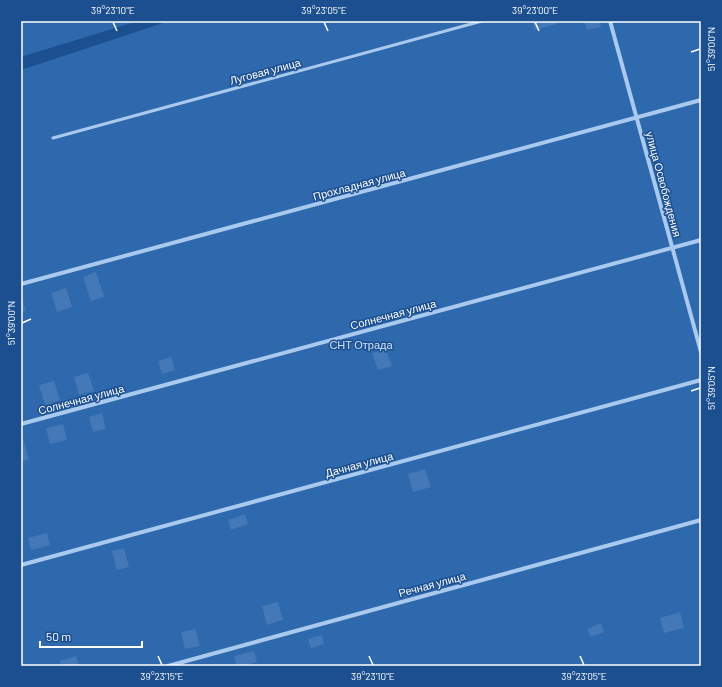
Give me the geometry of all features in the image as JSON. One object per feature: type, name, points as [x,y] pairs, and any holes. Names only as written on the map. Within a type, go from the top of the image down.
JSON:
[{"type":"street","name":"улица Освобождения","points":[[610,21],[701,352]]},
{"type":"street","name":"Прохладная улица","points":[[21,284],[701,100]]},
{"type":"street","name":"Солнечная улица","points":[[21,424],[701,240]]},
{"type":"street","name":"Дачная улица","points":[[21,565],[701,380]]},
{"type":"street","name":"Речная улица","points":[[168,666],[701,520]]},
{"type":"lane","name":"Луговая улица","points":[[53,138],[482,21]]},
{"type":"green space","points":[[21,21],[138,21],[21,57]]},
{"type":"green space","name":"СНТ Отрада","points":[[169,21],[701,21],[701,666],[21,666],[21,70]]},
{"type":"building","points":[[532,21],[556,21],[557,24],[535,30]]},
{"type":"building","points":[[584,21],[600,21],[601,27],[587,30]]},
{"type":"building","points":[[96,272],[104,297],[91,301],[83,277]]},
{"type":"building","points":[[66,288],[72,307],[57,312],[51,293]]},
{"type":"building","points":[[21,295],[26,311],[21,312]]},
{"type":"building","points":[[386,349],[392,366],[378,370],[372,353]]},
{"type":"building","points":[[171,357],[175,370],[162,374],[158,361]]},
{"type":"building","points":[[88,373],[94,391],[79,395],[74,377]]},
{"type":"building","points":[[54,381],[60,400],[45,405],[39,385]]},
{"type":"building","points":[[102,413],[106,429],[93,432],[89,417]]},
{"type":"building","points":[[63,424],[67,440],[50,444],[46,428]]},
{"type":"building","points":[[23,439],[29,459],[21,462],[21,440]]},
{"type":"building","points":[[425,469],[431,487],[413,492],[408,474]]},
{"type":"building","points":[[245,514],[248,524],[231,530],[228,520]]},
{"type":"building","points":[[47,533],[50,545],[31,550],[28,538]]},
{"type":"building","points":[[124,548],[129,567],[117,570],[112,551]]},
{"type":"building","points":[[278,602],[283,620],[267,625],[262,606]]},
{"type":"building","points":[[680,612],[684,628],[664,633],[660,618]]},
{"type":"building","points":[[601,623],[604,632],[591,637],[587,629]]},
{"type":"building","points":[[195,629],[200,646],[185,649],[181,632]]},
{"type":"building","points":[[322,635],[324,644],[311,648],[308,639]]},
{"type":"building","points":[[254,651],[257,662],[244,666],[237,666],[234,656]]},
{"type":"building","points":[[76,656],[79,666],[61,666],[60,661]]}]
